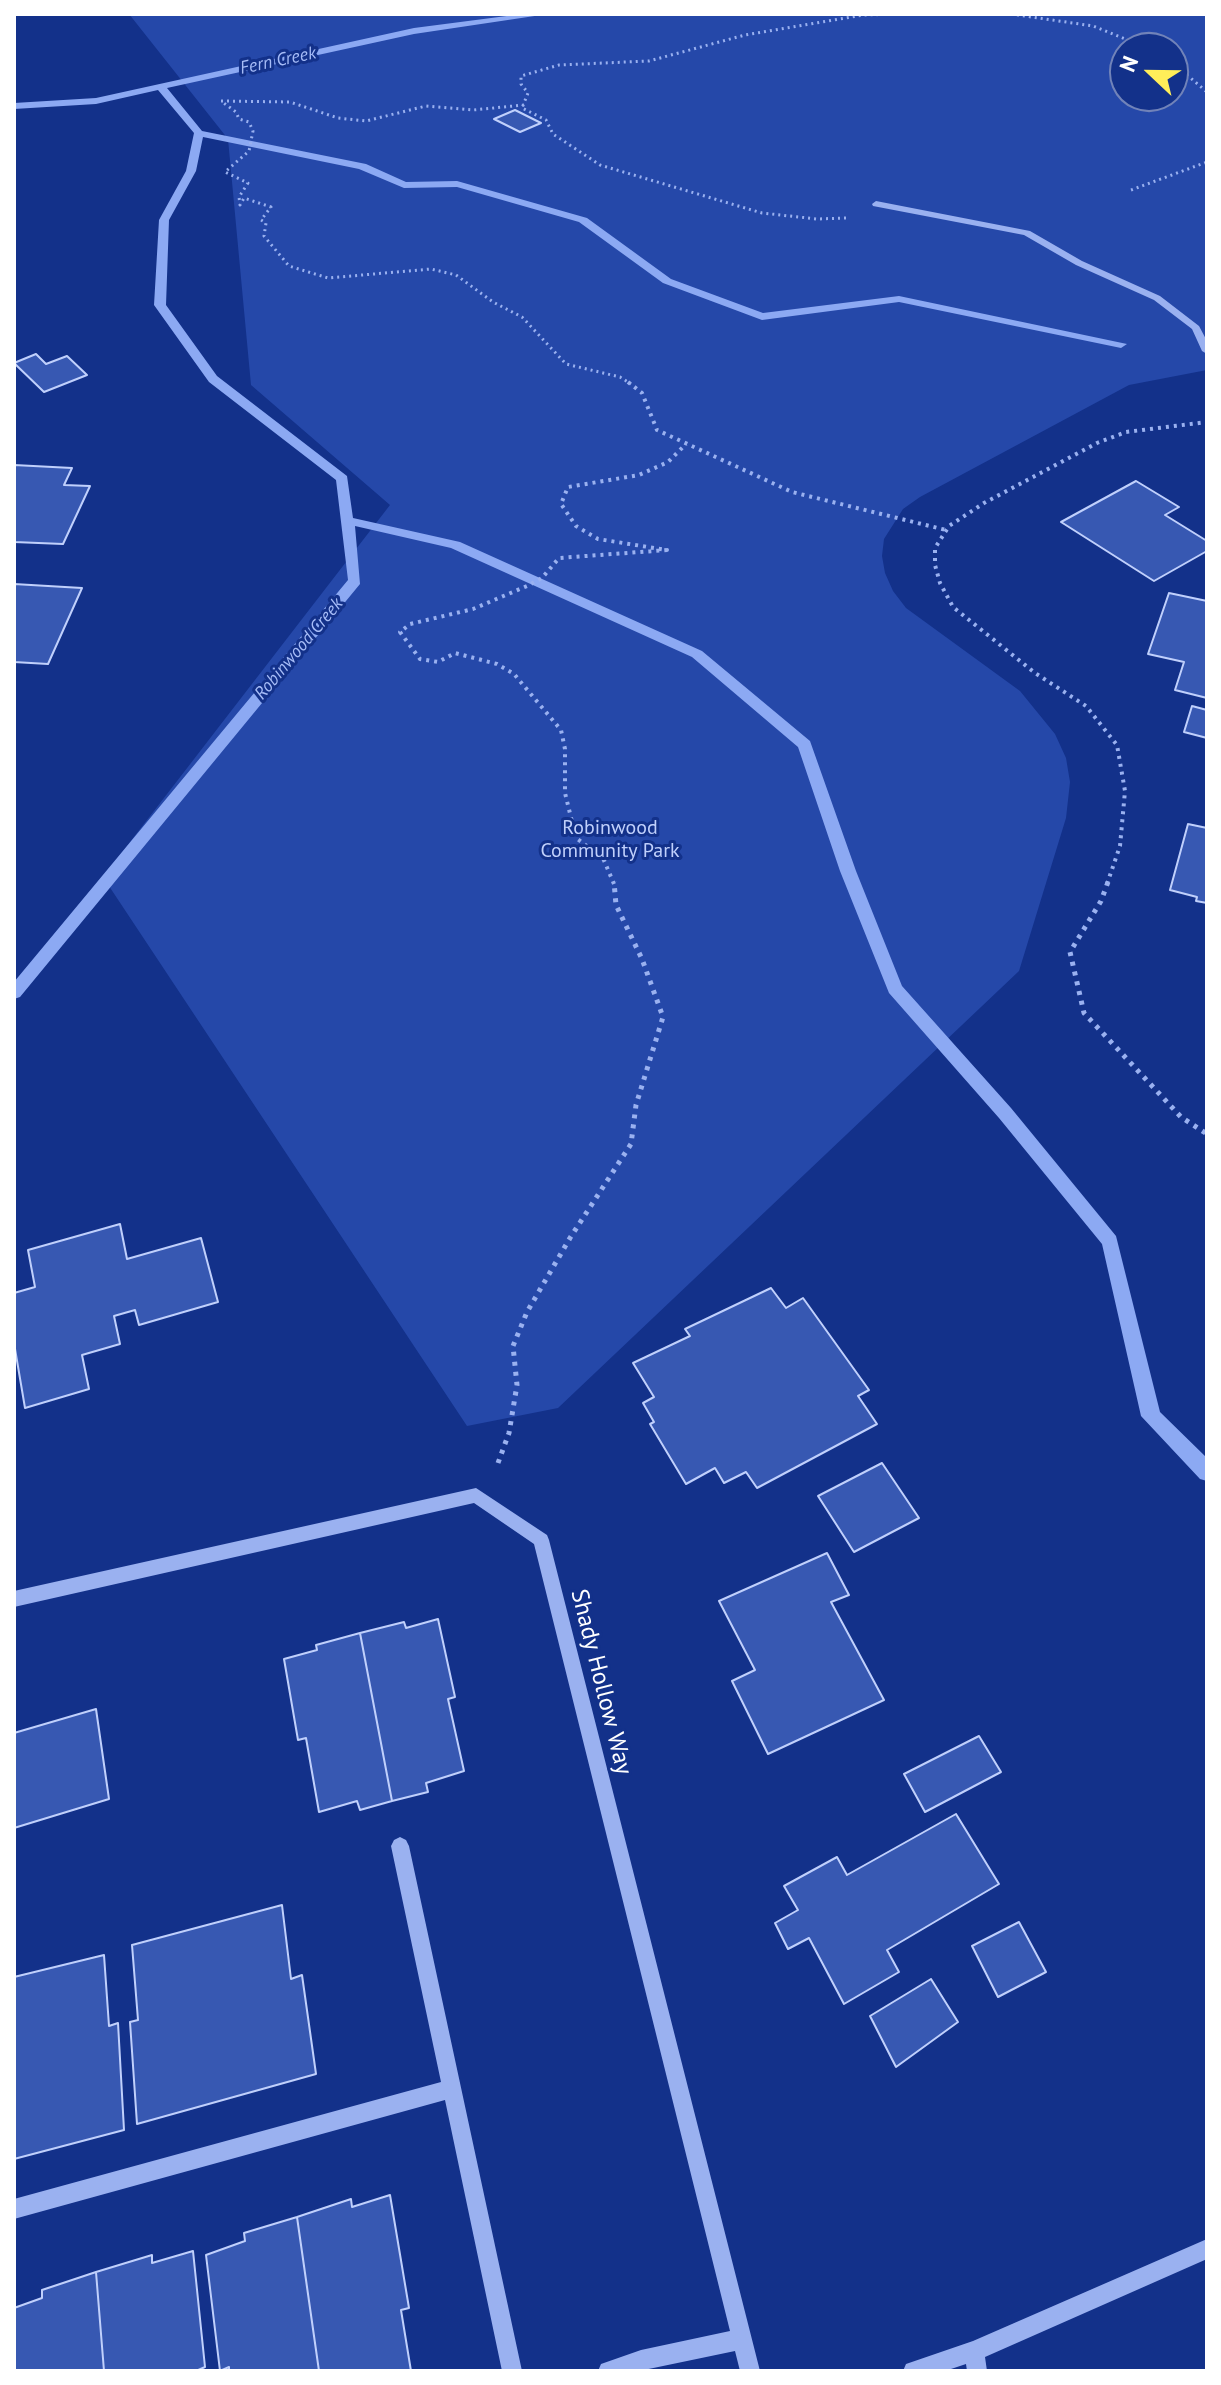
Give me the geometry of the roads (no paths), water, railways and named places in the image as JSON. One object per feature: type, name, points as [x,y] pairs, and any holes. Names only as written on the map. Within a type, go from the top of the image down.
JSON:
[{"type":"street","points":[[876,204],[1027,233],[1079,263],[1157,298],[1196,328],[1207,351]]},
{"type":"street","name":"Shady Hollow Way","points":[[14,1599],[476,1495],[541,1540],[750,2371]]},
{"type":"street","points":[[400,1846],[512,2371]]},
{"type":"street","points":[[14,2209],[452,2088]]},
{"type":"street","points":[[913,2371],[975,2361],[1207,2249]]},
{"type":"street","points":[[608,2371],[641,2360],[742,2339]]},
{"type":"waterway","name":"Fern Creek","points":[[14,106],[96,101],[414,31],[543,14]]},
{"type":"waterway","name":"Robinwood Creek","points":[[160,87],[199,133]]},
{"type":"waterway","points":[[199,133],[362,166],[404,185],[457,184],[583,220],[667,281],[762,317],[899,299],[1121,344]]},
{"type":"waterway","name":"Robinwood Creek","points":[[199,133],[191,171],[164,220],[160,305],[213,379],[342,479],[347,520]]},
{"type":"waterway","name":"Robinwood Creek","points":[[14,993],[355,581],[347,520]]},
{"type":"waterway","points":[[347,520],[455,545],[697,654],[805,745],[848,871],[895,989],[1005,1113],[1110,1241],[1151,1416],[1207,1472]]},
{"type":"park label","name":"Robinwood Community Park","points":[[610,840]]}]
